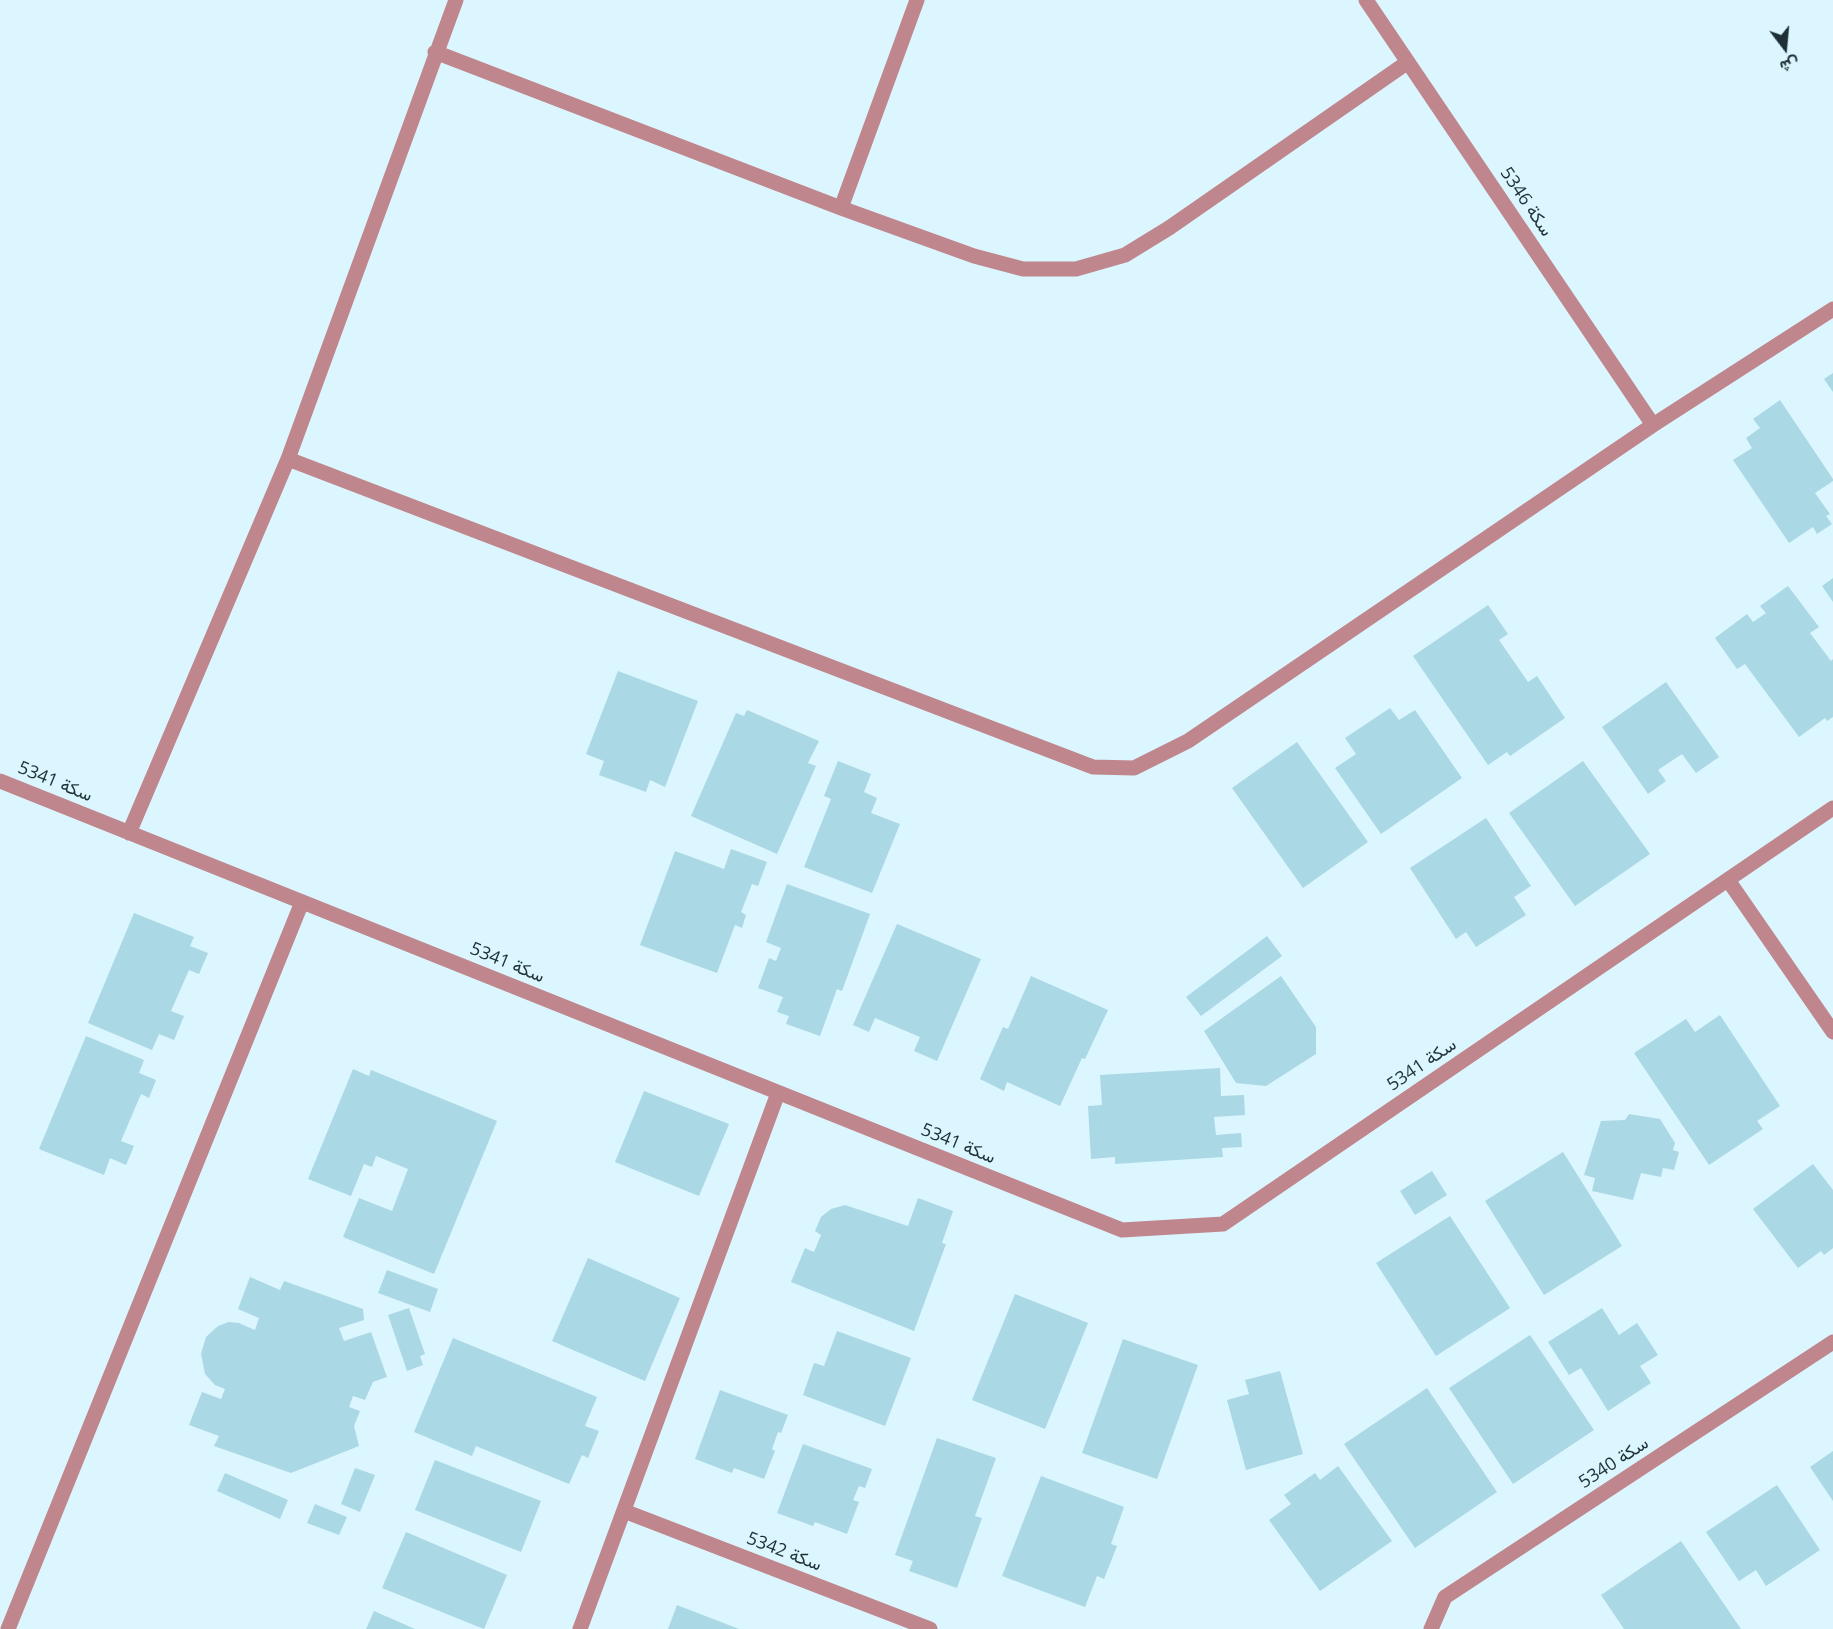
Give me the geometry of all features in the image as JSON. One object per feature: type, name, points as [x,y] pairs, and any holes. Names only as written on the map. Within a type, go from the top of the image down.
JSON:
[{"type":"street","points":[[129,833],[288,459],[435,52],[456,0]]},
{"type":"street","points":[[841,207],[917,0]]},
{"type":"street","name":"سكة 5346","points":[[1366,0],[1653,425]]},
{"type":"street","points":[[435,52],[841,207],[974,256],[1023,269],[1076,268],[1125,255],[1408,62]]},
{"type":"street","points":[[288,459],[1094,767],[1134,768],[1188,741],[1653,425],[1833,309]]},
{"type":"street","name":"سكة 5341","points":[[0,781],[1122,1230],[1223,1224],[1833,808]]},
{"type":"street","points":[[1728,880],[1833,1032]]},
{"type":"street","points":[[8,1629],[303,902]]},
{"type":"street","points":[[580,1629],[778,1093]]},
{"type":"street","name":"سكة 5340","points":[[1431,1629],[1445,1597],[1833,1342]]},
{"type":"street","name":"سكة 5342","points":[[624,1510],[930,1629]]},
{"type":"building","points":[[1833,373],[1833,392],[1824,379]]},
{"type":"building","points":[[1780,400],[1833,479],[1815,493],[1830,514],[1826,516],[1832,524],[1817,534],[1813,527],[1789,543],[1733,460],[1752,448],[1746,438],[1760,428],[1753,419]]},
{"type":"building","points":[[1833,578],[1833,602],[1822,586]]},
{"type":"building","points":[[1788,586],[1819,627],[1810,633],[1831,661],[1833,659],[1833,717],[1827,721],[1825,718],[1799,737],[1745,664],[1737,669],[1715,638],[1747,614],[1753,622],[1766,613],[1760,606]]},
{"type":"building","points":[[1488,605],[1508,634],[1499,640],[1528,682],[1537,676],[1565,718],[1510,756],[1507,752],[1488,765],[1413,656]]},
{"type":"building","points":[[618,671],[698,701],[665,787],[650,780],[646,792],[599,775],[604,761],[586,754]]},
{"type":"building","points":[[1666,682],[1719,757],[1696,773],[1682,754],[1658,770],[1666,781],[1648,794],[1602,727]]},
{"type":"building","points":[[1390,708],[1399,720],[1415,710],[1462,778],[1381,834],[1335,768],[1356,754],[1345,738]]},
{"type":"building","points":[[747,710],[819,741],[808,763],[816,766],[777,854],[691,816],[736,713],[744,716]]},
{"type":"building","points":[[1297,742],[1368,842],[1303,888],[1232,788]]},
{"type":"building","points":[[838,761],[871,774],[864,792],[877,798],[871,813],[900,824],[872,893],[804,867],[831,799],[824,796]]},
{"type":"building","points":[[1583,761],[1650,854],[1575,906],[1509,813]]},
{"type":"building","points":[[1486,818],[1531,886],[1514,897],[1526,915],[1476,947],[1466,932],[1456,939],[1410,868]]},
{"type":"building","points":[[731,849],[767,862],[758,886],[752,884],[741,912],[746,915],[742,928],[735,925],[717,973],[640,945],[675,851],[724,869]]},
{"type":"building","points":[[787,884],[870,914],[842,991],[837,989],[820,1036],[786,1024],[789,1016],[777,1012],[783,997],[758,988],[769,958],[776,961],[781,948],[766,942]]},
{"type":"building","points":[[134,913],[194,937],[190,946],[208,953],[199,974],[189,970],[171,1011],[184,1016],[174,1040],[159,1034],[152,1050],[88,1023]]},
{"type":"building","points":[[897,924],[981,959],[937,1061],[914,1051],[920,1037],[875,1018],[869,1032],[853,1025]]},
{"type":"building","points":[[1267,936],[1282,956],[1201,1016],[1186,997]]},
{"type":"building","points":[[1031,976],[1108,1010],[1060,1106],[1007,1082],[1004,1091],[980,1079],[1003,1027],[1008,1029]]},
{"type":"building","points":[[1281,976],[1316,1027],[1316,1054],[1266,1086],[1236,1083],[1204,1031]]},
{"type":"building","points":[[1720,1015],[1780,1106],[1757,1121],[1763,1129],[1709,1165],[1634,1053],[1686,1019],[1695,1032]]},
{"type":"building","points":[[86,1036],[144,1060],[139,1073],[156,1080],[149,1098],[141,1094],[121,1141],[134,1146],[126,1165],[110,1158],[104,1175],[39,1149]]},
{"type":"building","points":[[1220,1068],[1221,1096],[1244,1095],[1245,1115],[1214,1117],[1216,1135],[1241,1133],[1242,1147],[1222,1148],[1223,1157],[1115,1164],[1115,1157],[1091,1159],[1088,1106],[1102,1105],[1100,1075]]},
{"type":"building","points":[[353,1069],[369,1076],[371,1070],[497,1121],[434,1274],[343,1237],[359,1198],[392,1211],[408,1169],[376,1156],[372,1167],[364,1164],[351,1196],[308,1179]]},
{"type":"building","points":[[644,1091],[729,1124],[699,1196],[615,1162]]},
{"type":"building","points":[[1629,1114],[1660,1119],[1675,1143],[1673,1150],[1679,1152],[1674,1170],[1663,1168],[1661,1177],[1641,1173],[1633,1200],[1592,1191],[1595,1178],[1584,1175],[1601,1121],[1625,1120]]},
{"type":"building","points":[[1563,1152],[1622,1246],[1544,1295],[1485,1201]]},
{"type":"building","points":[[1813,1164],[1833,1190],[1833,1248],[1824,1255],[1821,1251],[1798,1268],[1753,1209]]},
{"type":"building","points":[[1432,1171],[1447,1195],[1415,1215],[1400,1191]]},
{"type":"building","points":[[918,1198],[953,1211],[942,1243],[946,1244],[914,1331],[791,1282],[805,1248],[814,1252],[821,1235],[815,1231],[821,1217],[831,1209],[845,1205],[908,1226]]},
{"type":"building","points":[[1450,1216],[1510,1308],[1436,1356],[1376,1263]]},
{"type":"building","points":[[588,1258],[680,1298],[645,1381],[552,1341]]},
{"type":"building","points":[[387,1270],[438,1289],[430,1312],[378,1293]]},
{"type":"building","points":[[250,1277],[280,1290],[284,1281],[363,1309],[364,1320],[339,1328],[344,1341],[371,1332],[387,1377],[373,1382],[365,1400],[353,1396],[349,1407],[360,1411],[354,1426],[359,1446],[291,1473],[214,1446],[219,1436],[189,1425],[202,1392],[221,1399],[225,1389],[215,1385],[205,1374],[201,1354],[206,1337],[218,1326],[229,1322],[239,1323],[255,1330],[259,1318],[238,1309]]},
{"type":"building","points":[[1015,1294],[1088,1323],[1045,1429],[972,1400]]},
{"type":"building","points":[[409,1308],[425,1354],[420,1356],[423,1365],[407,1371],[388,1315]]},
{"type":"building","points":[[1602,1308],[1619,1335],[1637,1323],[1658,1355],[1640,1366],[1651,1383],[1608,1411],[1581,1368],[1569,1375],[1548,1342]]},
{"type":"building","points":[[837,1331],[911,1358],[885,1426],[803,1395],[814,1363],[824,1366]]},
{"type":"building","points":[[1530,1335],[1594,1430],[1513,1484],[1449,1388]]},
{"type":"building","points":[[453,1338],[597,1397],[585,1426],[599,1431],[588,1458],[582,1455],[569,1484],[476,1446],[472,1456],[414,1432]]},
{"type":"building","points":[[1123,1339],[1198,1365],[1157,1479],[1082,1453]]},
{"type":"building","points":[[1280,1371],[1303,1454],[1246,1470],[1227,1400],[1249,1394],[1245,1380]]},
{"type":"building","points":[[1427,1388],[1497,1492],[1415,1548],[1344,1444]]},
{"type":"building","points":[[720,1390],[788,1415],[781,1433],[778,1432],[772,1449],[775,1451],[764,1479],[734,1468],[732,1473],[695,1459]]},
{"type":"building","points":[[937,1438],[996,1458],[975,1516],[982,1518],[957,1588],[909,1571],[913,1561],[895,1555]]},
{"type":"building","points":[[803,1444],[872,1469],[865,1488],[859,1486],[853,1500],[859,1502],[847,1534],[815,1522],[813,1526],[777,1513]]},
{"type":"building","points":[[1833,1451],[1833,1501],[1810,1467]]},
{"type":"building","points":[[435,1460],[541,1501],[521,1552],[415,1510]]},
{"type":"building","points":[[1338,1466],[1392,1541],[1320,1591],[1269,1520],[1291,1504],[1284,1495],[1315,1473],[1320,1480]]},
{"type":"building","points":[[355,1468],[375,1475],[360,1512],[341,1504]]},
{"type":"building","points":[[225,1473],[288,1500],[280,1519],[217,1491]]},
{"type":"building","points":[[1041,1476],[1124,1507],[1111,1544],[1117,1546],[1104,1579],[1097,1576],[1085,1607],[1002,1576]]},
{"type":"building","points":[[1777,1485],[1820,1550],[1766,1586],[1756,1570],[1739,1581],[1706,1532]]},
{"type":"building","points":[[315,1504],[347,1517],[339,1535],[307,1523]]},
{"type":"building","points":[[406,1532],[507,1575],[484,1629],[382,1588]]},
{"type":"building","points":[[1681,1541],[1741,1629],[1624,1629],[1601,1595]]},
{"type":"building","points":[[677,1605],[739,1629],[668,1629]]},
{"type":"building","points":[[374,1611],[415,1629],[366,1629]]}]
